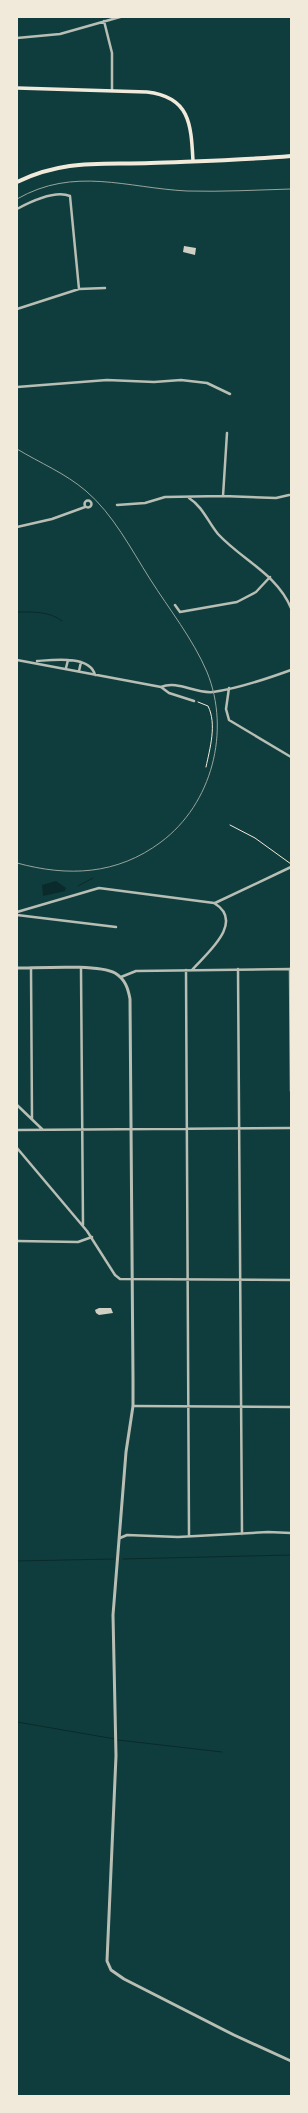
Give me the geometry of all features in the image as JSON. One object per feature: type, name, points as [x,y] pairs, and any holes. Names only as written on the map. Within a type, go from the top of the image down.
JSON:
[{"type":"main road","points":[[17,88],[112,90],[157,93],[169,97],[180,105],[187,117],[190,129],[193,161]]},
{"type":"main road","points":[[17,182],[41,172],[80,163],[193,161],[291,156]]},
{"type":"street","points":[[17,38],[60,34],[120,17]]},
{"type":"street","points":[[104,21],[112,53],[112,90]]},
{"type":"street","points":[[17,209],[44,198],[61,194],[70,196],[78,289]]},
{"type":"street","points":[[17,309],[78,289],[105,288]]},
{"type":"street","points":[[17,387],[108,380],[154,382],[180,380],[207,383],[230,394]]},
{"type":"street","points":[[223,496],[227,434]]},
{"type":"street","points":[[117,505],[145,503],[165,498],[223,496],[276,498],[289,495]]},
{"type":"street","points":[[189,498],[198,505],[214,529],[226,541],[270,577],[284,594],[291,608]]},
{"type":"street","points":[[17,527],[52,519],[85,506]]},
{"type":"street","points":[[175,605],[180,612],[237,602],[256,592],[270,577]]},
{"type":"street","points":[[17,660],[68,660],[81,662],[92,666],[95,675]]},
{"type":"street","points":[[66,668],[68,660]]},
{"type":"street","points":[[32,661],[95,675],[161,687],[173,684],[202,692],[229,688],[291,670]]},
{"type":"street","points":[[79,671],[81,662]]},
{"type":"street","points":[[161,687],[169,693],[194,701]]},
{"type":"street","points":[[229,688],[226,709],[230,720],[291,757]]},
{"type":"street","points":[[214,903],[291,866]]},
{"type":"street","points":[[17,913],[98,888],[214,903],[219,906],[225,916],[225,932],[220,940],[192,970]]},
{"type":"street","points":[[17,913],[116,927]]},
{"type":"street","points":[[17,968],[105,970],[121,978],[128,989],[130,1006],[133,1406],[126,1452],[112,1627],[116,1691],[116,1756],[107,1961],[111,1970],[124,1979],[234,2035],[291,2061]]},
{"type":"street","points":[[31,968],[32,1119]]},
{"type":"street","points":[[81,969],[83,1226]]},
{"type":"street","points":[[121,978],[136,971],[290,969],[291,1091]]},
{"type":"street","points":[[186,970],[189,1280],[189,1535]]},
{"type":"street","points":[[238,970],[242,1534]]},
{"type":"street","points":[[17,1105],[42,1129]]},
{"type":"street","points":[[17,1130],[291,1128]]},
{"type":"street","points":[[17,1148],[92,1237],[118,1278],[132,1280],[291,1280]]},
{"type":"street","points":[[17,1241],[83,1242],[92,1237]]},
{"type":"street","points":[[133,1406],[291,1407]]},
{"type":"street","points":[[120,1538],[127,1535],[178,1537],[189,1535],[268,1532],[291,1533]]},
{"type":"path","points":[[194,701],[206,704],[210,708],[212,729],[206,767]]},
{"type":"path","points":[[230,825],[255,838],[291,866]]},
{"type":"water","points":[[56,881],[66,888],[65,891],[43,896],[42,885]]},
{"type":"building","points":[[184,246],[196,248],[195,255],[183,252]]},
{"type":"building","points":[[99,1308],[111,1308],[113,1313],[99,1315],[95,1310]]},
{"type":"waterway","points":[[17,612],[35,612],[52,615],[62,621]]},
{"type":"waterway","points":[[78,886],[93,878]]},
{"type":"waterway","points":[[123,1559],[291,1555]]},
{"type":"waterway","points":[[17,1561],[114,1559]]},
{"type":"waterway","points":[[17,1722],[115,1739]]},
{"type":"waterway","points":[[118,1740],[222,1752]]},
{"type":"railway","points":[[17,199],[38,189],[59,183],[80,181],[187,191],[291,189]]},
{"type":"railway","points":[[17,449],[61,473],[86,491],[105,510],[129,544],[195,648],[207,672],[214,695],[217,718],[216,742],[212,765],[204,787],[193,808],[179,826],[161,842],[144,853],[127,861],[110,867],[92,870],[55,870],[17,863]]}]
